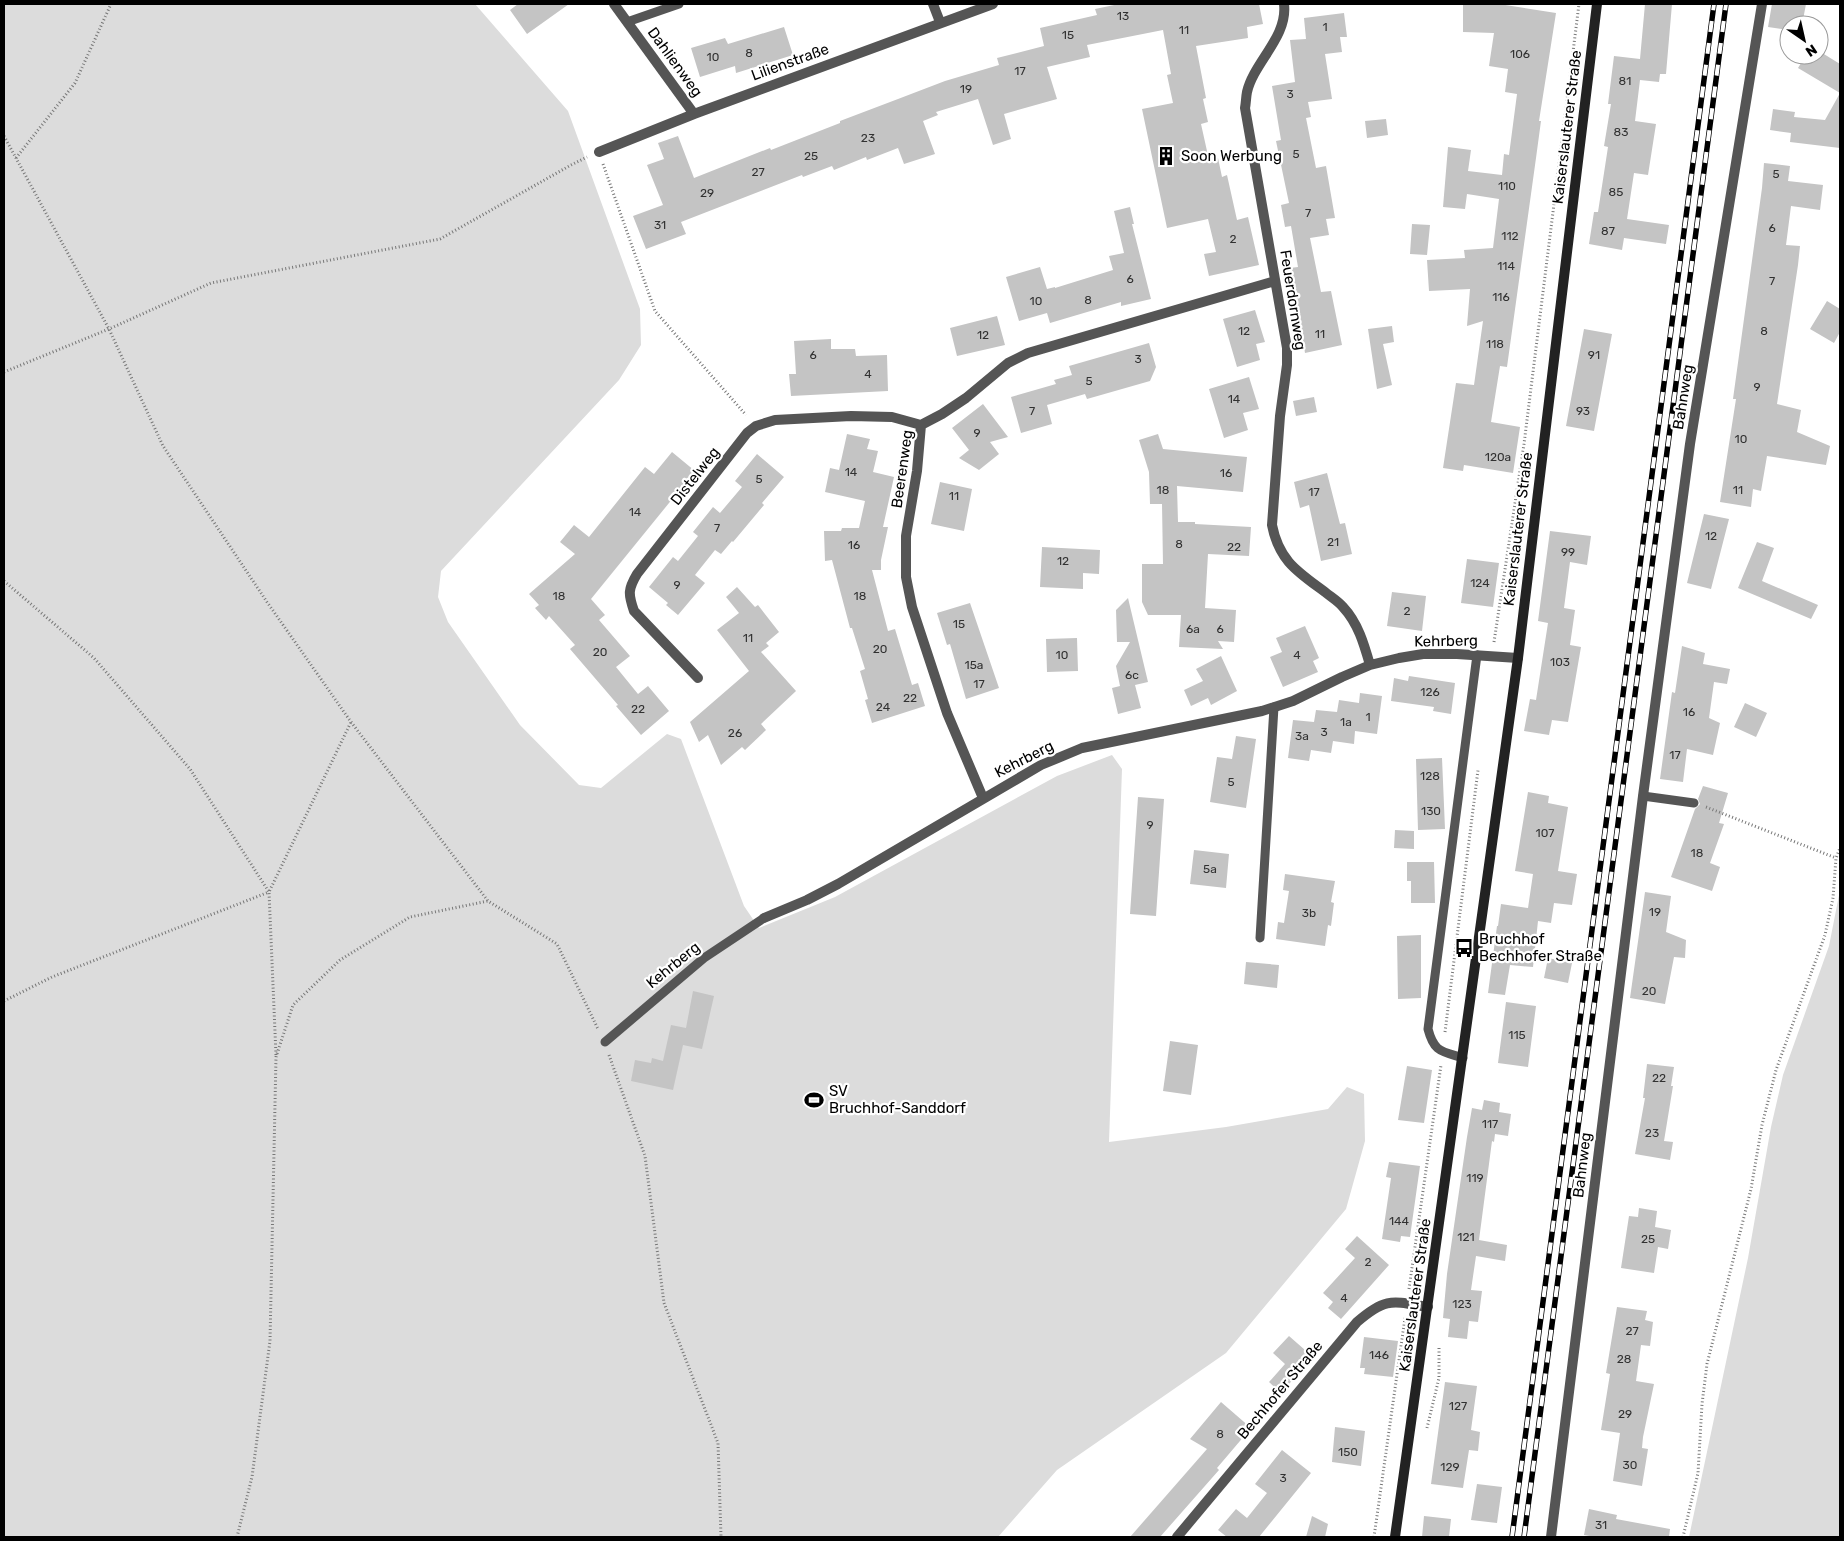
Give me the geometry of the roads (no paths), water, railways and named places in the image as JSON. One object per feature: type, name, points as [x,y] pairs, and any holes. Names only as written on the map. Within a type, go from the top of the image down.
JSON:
[{"type":"main road","name":"Kaiserslauterer Straße","points":[[1395,1537],[1518,658],[1597,4]]},
{"type":"street","name":"Dahlienweg","points":[[614,4],[694,114]]},
{"type":"street","points":[[933,4],[940,22]]},
{"type":"street","name":"Lilienstraße","points":[[599,152],[694,114],[993,4]]},
{"type":"street","name":"Feuerdornweg","points":[[1284,4],[1285,13],[1282,27],[1247,91],[1245,108],[1287,348],[1287,365],[1274,482],[1272,526],[1275,542],[1284,557],[1300,573],[1342,605],[1354,621],[1370,665]]},
{"type":"street","name":"Bahnweg","points":[[1551,1537],[1643,796],[1690,444],[1762,4]]},
{"type":"street","name":"Beerenweg","points":[[983,798],[948,713],[912,606],[906,578],[906,536],[915,489],[922,425],[966,398],[1008,363],[1028,352],[1275,281]]},
{"type":"street","name":"Distelweg","points":[[698,678],[634,610],[630,598],[630,586],[637,574],[747,433],[756,426],[775,420],[852,416],[892,417],[922,425]]},
{"type":"street","name":"Kehrberg","points":[[764,918],[838,884],[1041,765],[1082,748],[1224,720],[1274,707],[1293,701],[1370,665],[1399,658],[1423,654],[1518,658]]},
{"type":"street","name":"Bechhofer Straße","points":[[1177,1537],[1357,1322],[1383,1303],[1428,1307]]},
{"type":"lane","points":[[627,22],[679,4]]},
{"type":"lane","points":[[1463,1058],[1443,1051],[1432,1044],[1428,1029],[1477,656]]},
{"type":"lane","points":[[1260,938],[1274,707]]},
{"type":"lane","points":[[1643,796],[1694,803]]},
{"type":"lane","name":"Kehrberg","points":[[605,1042],[704,958],[764,918]]},
{"type":"railway","points":[[1512,1537],[1714,4]]},
{"type":"railway","points":[[1524,1537],[1726,4]]},
{"type":"place","name":"Soon Werbung","points":[[1166,156]]},
{"type":"place","name":"Bruchhof Bechhofer Straße","points":[[1464,948]]},
{"type":"place","name":"SV Bruchhof-Sanddorf","points":[[814,1100]]}]
